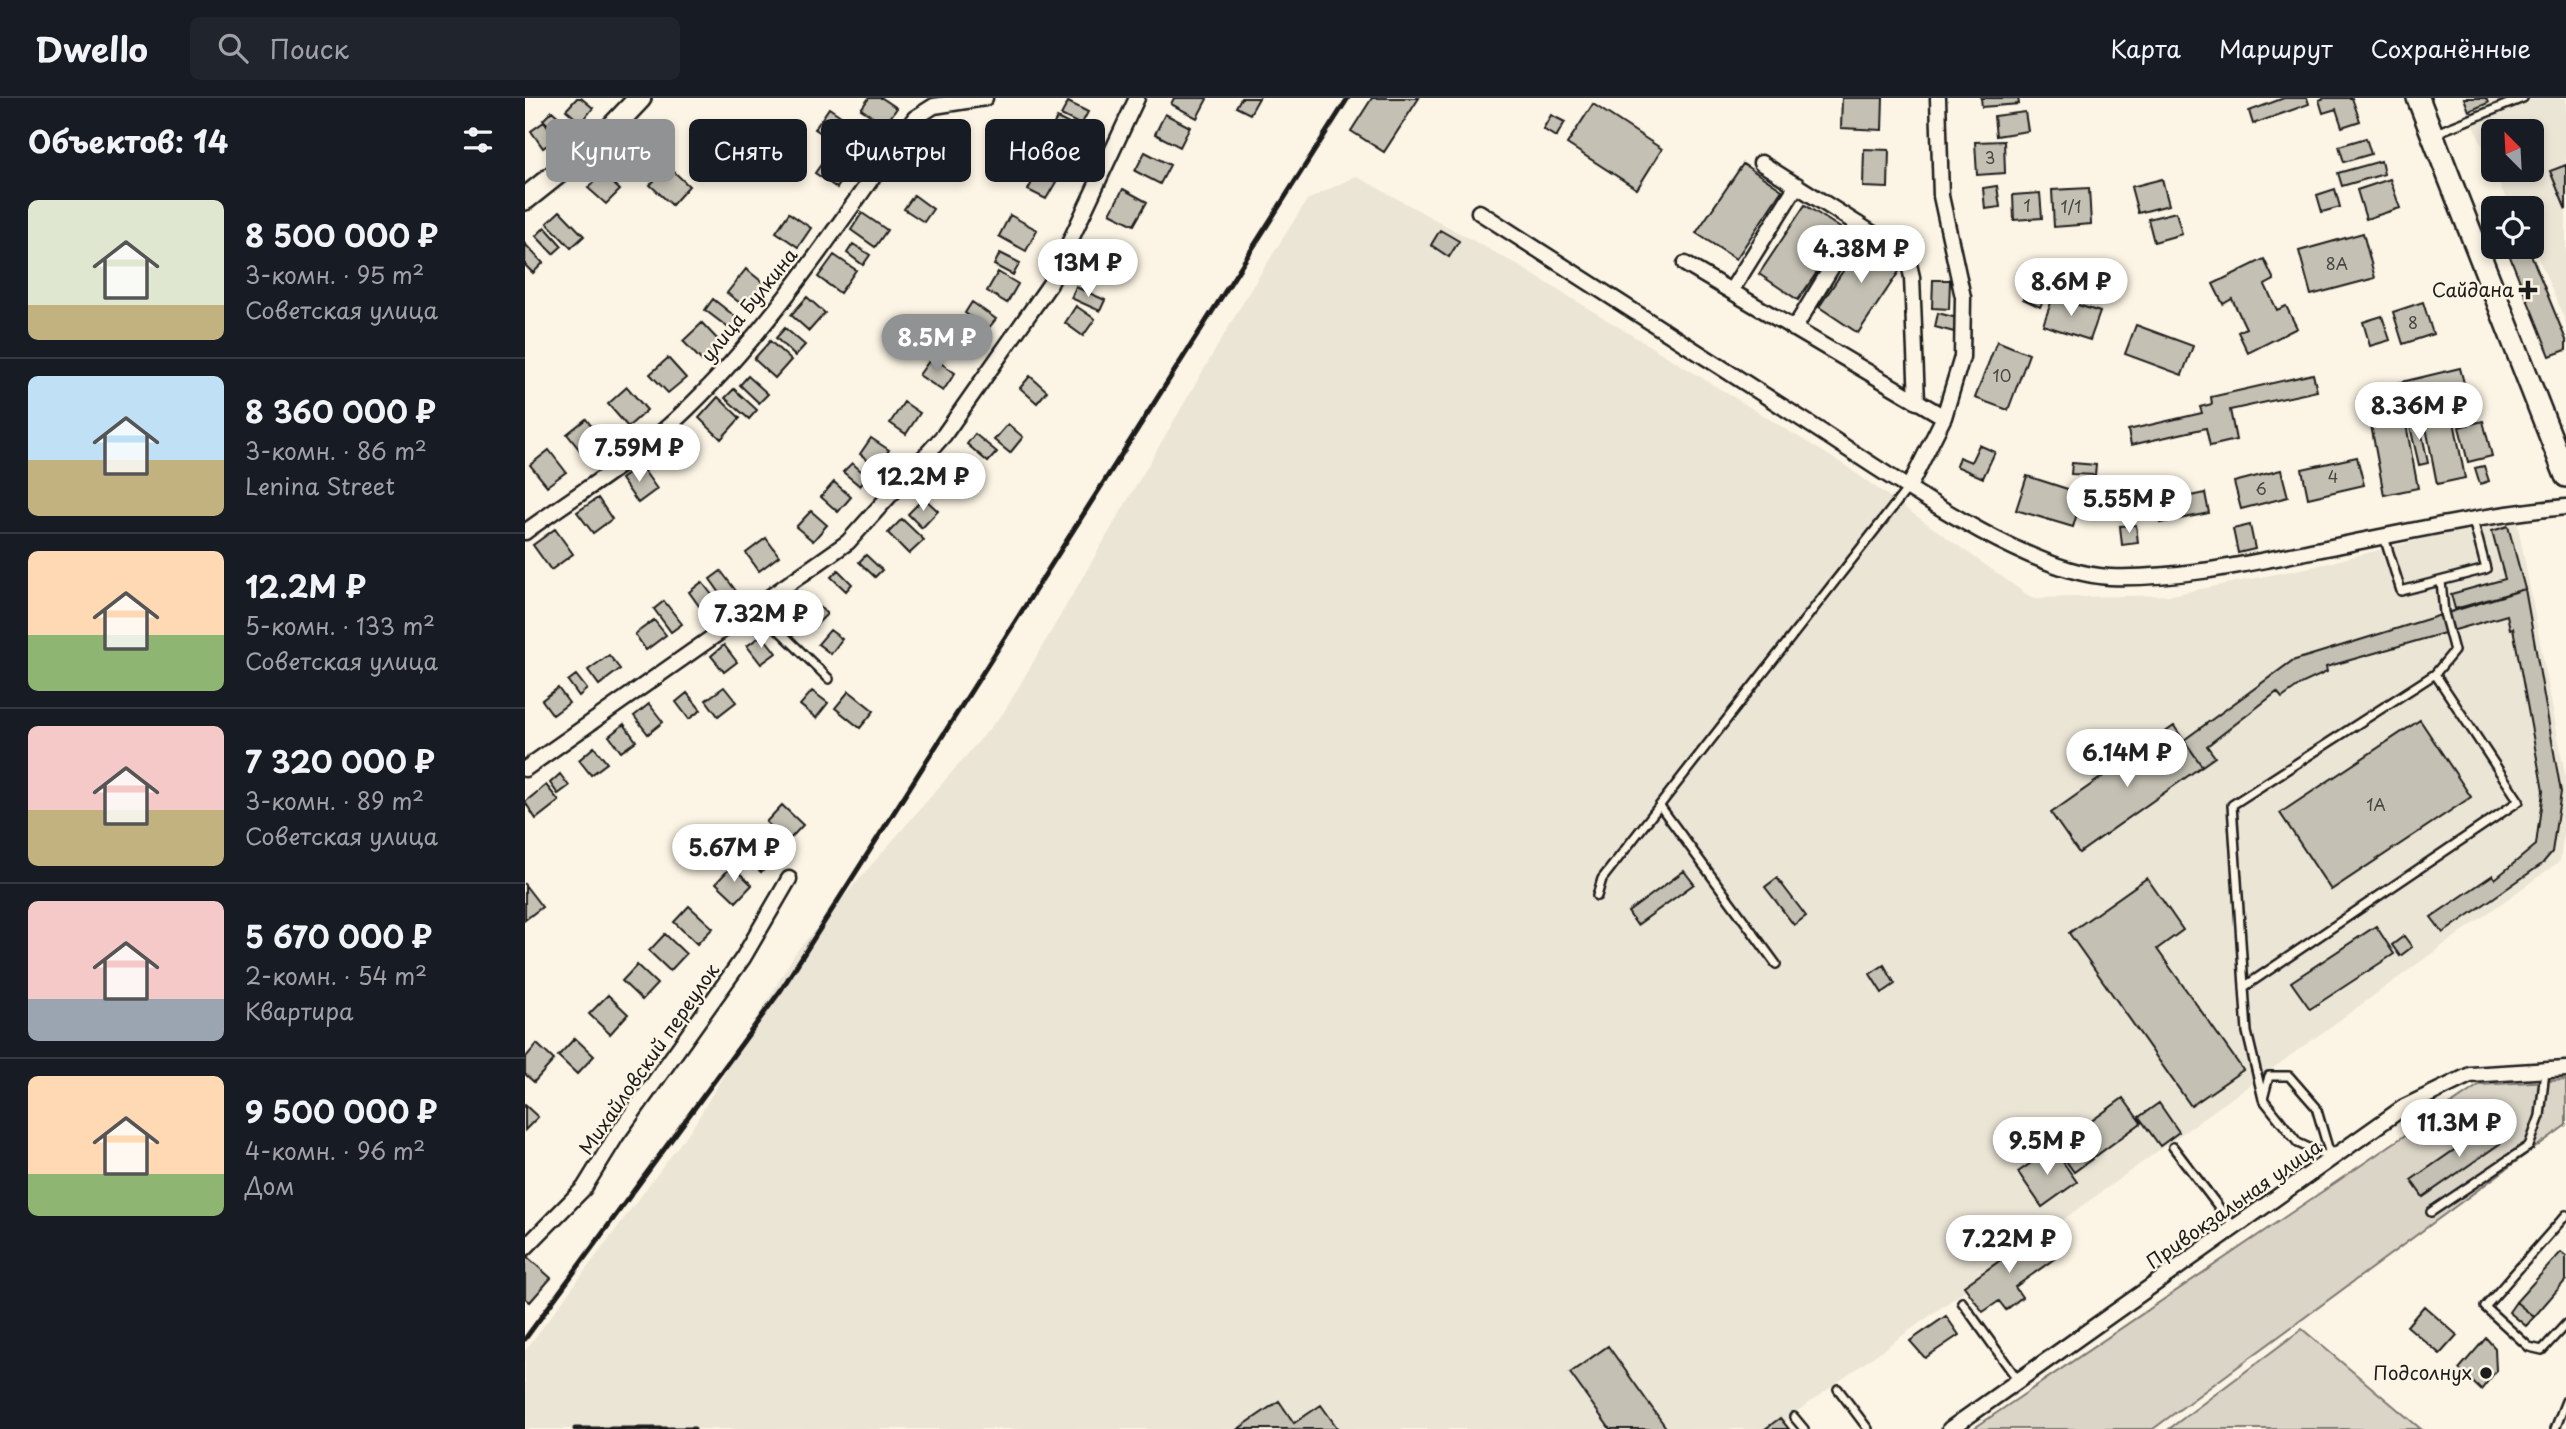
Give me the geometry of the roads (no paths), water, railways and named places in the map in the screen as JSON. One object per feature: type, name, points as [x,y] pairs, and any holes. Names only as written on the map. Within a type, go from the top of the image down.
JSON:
[{"type":"main road","points":[[525,198],[604,136],[640,98]]},
{"type":"main road","points":[[2418,98],[2566,476]]},
{"type":"street","name":"улица Булкина","points":[[525,532],[662,432],[726,367],[783,296],[915,118],[934,106],[985,98]]},
{"type":"street","points":[[525,769],[848,542],[944,435],[1050,284],[1137,98]]},
{"type":"street","points":[[1909,487],[1944,418],[1962,357],[1963,297],[1941,196],[1938,98]]},
{"type":"street","points":[[1761,163],[1902,253],[1908,260],[1912,277],[1917,402]]},
{"type":"street","points":[[1731,291],[1797,185]]},
{"type":"street","points":[[1479,212],[1909,487],[2011,547],[2055,565],[2105,577],[2159,578],[2244,565],[2473,518],[2566,507]]},
{"type":"street","points":[[1794,328],[1858,224]]},
{"type":"street","points":[[1685,264],[1944,418]]},
{"type":"street","name":"Михайловский переулок","points":[[525,1248],[584,1188],[616,1136],[743,958],[789,879]]},
{"type":"street","name":"Привокзальная улица","points":[[1950,1429],[2405,1107],[2452,1082],[2492,1071],[2565,1069]]},
{"type":"lane","points":[[2432,134],[2523,98]]},
{"type":"lane","points":[[1597,896],[1602,879],[1909,487]]},
{"type":"lane","points":[[2384,536],[2401,591],[2486,569],[2473,518]]},
{"type":"lane","points":[[2331,1158],[2298,1143],[2263,1099],[2247,1032],[2232,805],[2435,674],[2454,651],[2444,613],[2441,581]]},
{"type":"lane","points":[[755,607],[829,679]]},
{"type":"lane","points":[[2244,987],[2519,801],[2435,674]]},
{"type":"lane","points":[[1660,806],[1776,964]]},
{"type":"lane","points":[[2431,1212],[2529,1146],[2540,1116],[2545,1070]]},
{"type":"lane","points":[[2263,1099],[2269,1076],[2289,1076],[2316,1107],[2331,1158]]},
{"type":"lane","points":[[2173,1147],[2234,1227]]},
{"type":"lane","points":[[2565,1326],[2542,1350],[2529,1347],[2485,1307],[2566,1214]]},
{"type":"lane","points":[[1962,1302],[2018,1380]]},
{"type":"lane","points":[[2565,1326],[2566,1337]]},
{"type":"lane","points":[[1838,1389],[1868,1429]]},
{"type":"lane","points":[[2555,1429],[2566,1401]]},
{"type":"lane","points":[[1794,1417],[1804,1429]]},
{"type":"railway","points":[[525,1339],[781,990],[1348,98]]},
{"type":"railway","points":[[575,1429],[694,1429]]},
{"type":"place","name":"Сайдана","points":[[2528,290]]},
{"type":"place","name":"Подсолнух","points":[[2486,1373]]}]
